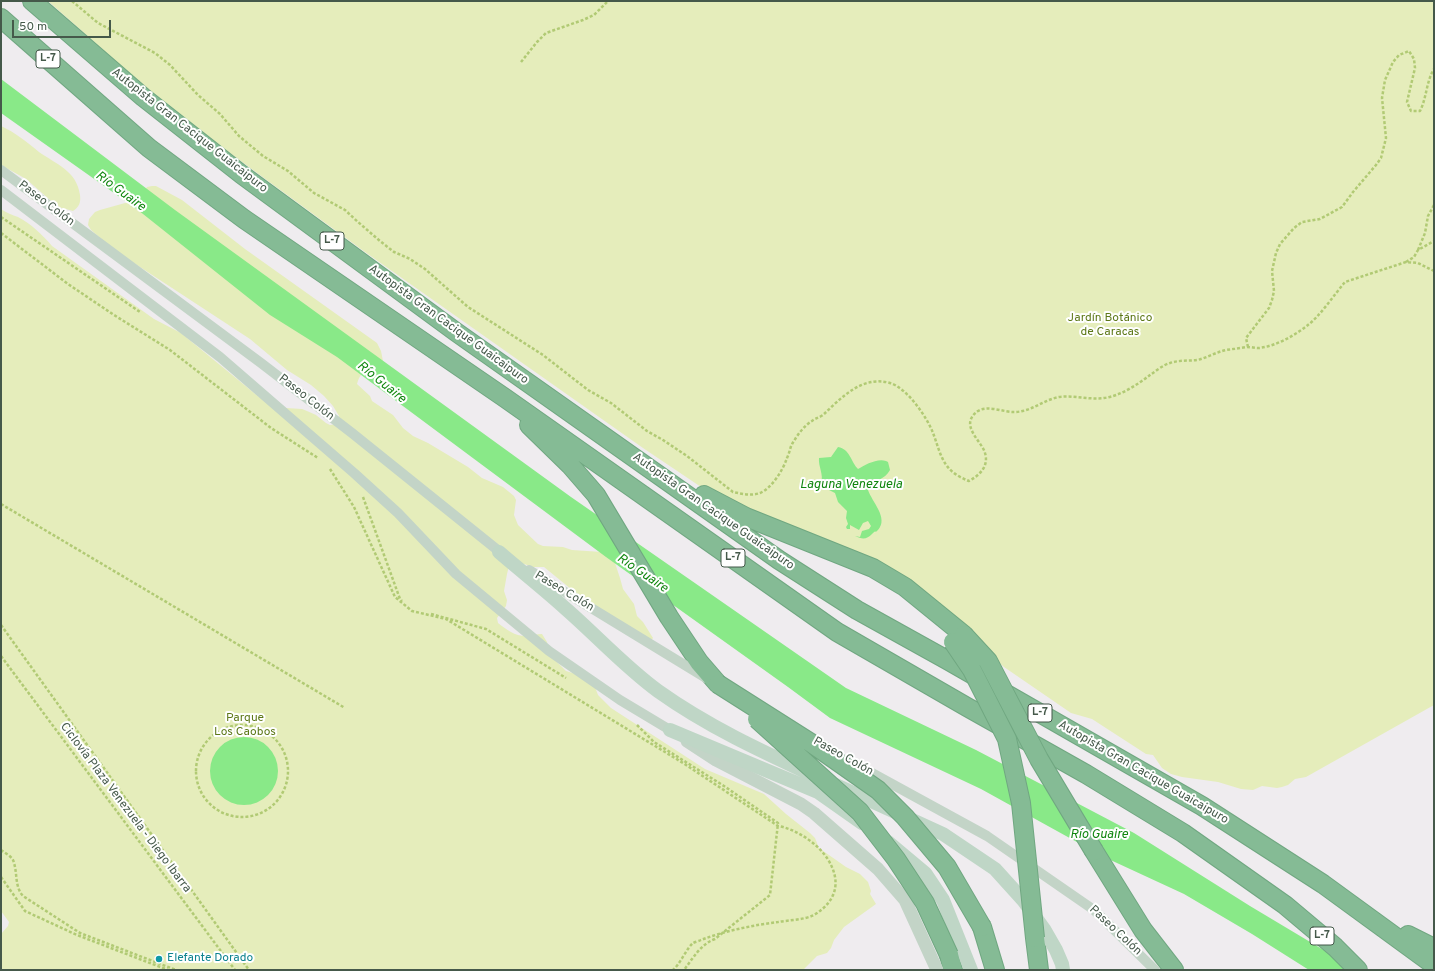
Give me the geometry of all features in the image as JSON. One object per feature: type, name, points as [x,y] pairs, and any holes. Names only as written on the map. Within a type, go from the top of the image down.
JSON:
[{"type":"highway","name":"Autopista Gran Cacique Guaicaipuro","points":[[32,1],[143,97],[241,174],[456,332],[779,560],[857,610],[1202,806],[1323,884],[1434,965]]},
{"type":"highway","name":"Autopista Gran Cacique Guaicaipuro","points":[[1,18],[149,148],[250,223],[505,398],[837,632],[967,708],[1093,778],[1183,833],[1285,905],[1335,947],[1358,970]]},
{"type":"highway","points":[[505,398],[527,423],[570,465],[596,495],[669,617],[700,662],[718,684],[860,812],[896,859],[925,903],[951,962]]},
{"type":"highway","points":[[645,464],[746,516],[873,568],[905,586],[959,639],[988,661],[1039,759],[1094,851],[1143,930],[1174,970]]},
{"type":"highway","points":[[959,639],[972,670],[1007,739],[1021,803],[1039,970]]},
{"type":"highway","points":[[718,684],[811,743],[878,790],[904,817],[947,867],[982,927],[995,970]]},
{"type":"highway","points":[[1365,914],[1434,948]]},
{"type":"main road","points":[[499,552],[566,609],[620,660],[696,717],[759,751],[943,834],[995,869],[1023,900],[1044,929],[1056,950],[1063,970]]},
{"type":"main road","points":[[670,730],[818,792],[896,847],[925,874],[943,900],[971,970]]},
{"type":"street","name":"Paseo Colón","points":[[1,170],[279,377],[352,433],[499,552],[763,713],[987,836],[1094,910],[1155,970]]},
{"type":"street","name":"Paseo Colón","points":[[1,190],[220,357],[398,513],[456,574],[549,651],[620,700],[670,730]]},
{"type":"street","points":[[670,730],[716,760],[801,804],[814,813],[878,869],[905,900],[936,970]]},
{"type":"path","points":[[72,1],[98,23],[155,53],[163,59],[198,95],[220,114],[239,136],[263,156],[288,171],[314,193],[345,210],[394,252],[410,259],[424,269],[468,306],[513,337],[543,355],[588,390],[611,403],[647,431],[687,456],[733,492],[741,494],[760,493],[767,489],[779,475],[794,441],[806,427],[812,421],[821,417],[849,392],[864,383],[882,382],[891,384],[906,394],[928,423],[947,466],[961,478],[969,481],[978,477],[984,470],[986,461],[985,451],[970,427],[972,417],[979,411],[988,408],[1007,412],[1025,411],[1060,397],[1078,396],[1095,399],[1113,396],[1130,388],[1169,363],[1197,360],[1224,351],[1248,347],[1257,348],[1276,344],[1308,325],[1345,282],[1406,262],[1414,257],[1425,234],[1428,216],[1434,205]]},
{"type":"path","points":[[521,62],[528,52],[546,33],[594,15],[608,1]]},
{"type":"path","points":[[1248,347],[1246,338],[1269,308],[1272,300],[1274,291],[1272,271],[1276,252],[1280,244],[1294,228],[1302,222],[1320,219],[1342,207],[1381,158],[1386,138],[1383,94],[1385,80],[1393,62],[1399,55],[1408,52],[1414,59],[1415,68],[1408,102],[1411,111],[1420,111],[1424,102],[1430,75],[1434,69]]},
{"type":"path","points":[[1,217],[143,314]]},
{"type":"path","points":[[1,233],[68,284],[170,350],[271,428],[320,458],[309,448]]},
{"type":"path","points":[[1418,250],[1434,241]]},
{"type":"path","points":[[1406,262],[1418,263],[1434,271]]},
{"type":"path","points":[[326,463],[338,473]]},
{"type":"path","points":[[328,467],[354,507],[395,597],[412,611],[446,619],[683,763],[778,826],[786,828],[822,850],[831,864],[836,886],[831,898],[813,915],[721,934],[693,943],[678,966],[673,970]]},
{"type":"path","points":[[362,494],[400,599],[413,610],[486,629],[567,679]]},
{"type":"path","points":[[1,504],[344,708]]},
{"type":"path","points":[[1,625],[249,970]]},
{"type":"path","name":"Ciclovía Plaza Venezuela - Diego Ibarra","points":[[1,656],[235,970]]},
{"type":"path","points":[[633,720],[654,742],[730,790],[778,824],[770,895],[715,939],[709,941],[698,951],[684,970]]},
{"type":"path","points":[[235,724],[254,726],[263,729],[272,735],[284,750],[288,769],[288,779],[278,800],[267,810],[249,817],[230,815],[212,806],[200,791],[195,772],[199,753],[203,745],[217,731],[235,724]]},
{"type":"path","points":[[1,850],[12,859],[18,891],[23,896],[80,933],[176,970]]},
{"type":"path","points":[[1,877],[25,911],[76,935],[168,970]]},
{"type":"green space","name":"Jardín Botánico de Caracas","points":[[48,1],[1434,1],[1434,705],[1306,777],[1295,779],[1288,785],[1282,787],[1277,788],[1262,786],[1253,790],[1241,789],[1218,782],[1171,774],[1162,768],[1153,755],[1146,754],[1092,719],[1071,713],[1004,667],[981,647],[976,635],[928,594],[905,577],[879,562],[849,549],[770,523],[704,489],[643,448],[365,252],[171,110]]},
{"type":"green space","points":[[1,126],[21,138],[70,174],[75,180],[80,195],[80,203],[73,211],[58,207],[26,179],[1,165]]},
{"type":"green space","name":"Parque Los Caobos","points":[[156,186],[182,200],[245,249],[377,343],[381,351],[383,361],[361,374],[357,384],[370,396],[372,401],[393,415],[403,428],[413,436],[428,443],[468,467],[482,478],[503,487],[514,496],[516,500],[514,515],[518,525],[538,544],[543,546],[563,547],[572,550],[602,552],[614,560],[623,589],[634,604],[637,616],[643,622],[653,638],[650,642],[593,607],[544,567],[533,567],[524,564],[509,566],[504,591],[507,600],[506,606],[497,618],[498,623],[516,634],[524,636],[542,634],[547,642],[549,651],[555,660],[566,671],[576,674],[595,687],[598,695],[611,708],[705,769],[764,794],[810,833],[815,838],[819,848],[846,867],[860,874],[868,882],[871,891],[870,894],[876,904],[844,927],[834,940],[827,953],[817,956],[803,970],[1,970],[1,934],[8,926],[9,922],[1,911],[1,209],[27,223],[40,233],[52,246],[154,319],[181,333],[259,397],[286,408],[302,409],[316,415],[330,425],[336,424],[339,421],[339,416],[333,406],[311,385],[287,370],[250,339],[114,250],[91,230],[88,225],[89,219],[95,212],[125,203],[135,202],[147,187]]},
{"type":"water","name":"Río Guaire","points":[[1,79],[175,210],[571,497],[846,688],[976,750],[1134,833],[1250,906],[1357,970],[1309,970],[1184,894],[1104,857],[981,789],[830,718],[606,557],[337,357],[270,315],[138,210],[1,113]]},
{"type":"water","name":"Laguna Venezuela","points":[[838,447],[842,448],[848,453],[858,469],[879,460],[888,462],[890,470],[888,473],[873,484],[868,490],[879,510],[882,520],[878,530],[867,538],[860,538],[855,536],[860,537],[862,531],[869,529],[871,526],[868,521],[863,523],[859,530],[850,525],[850,529],[847,529],[847,511],[838,502],[835,493],[823,487],[819,483],[821,483],[822,477],[819,458],[831,457]]},
{"type":"water","points":[[237,737],[251,737],[263,742],[273,752],[278,764],[278,778],[273,790],[263,800],[251,805],[237,805],[225,800],[215,790],[210,778],[210,764],[215,752],[225,742]]},
{"type":"place","name":"Elefante Dorado","points":[[159,959]]}]
